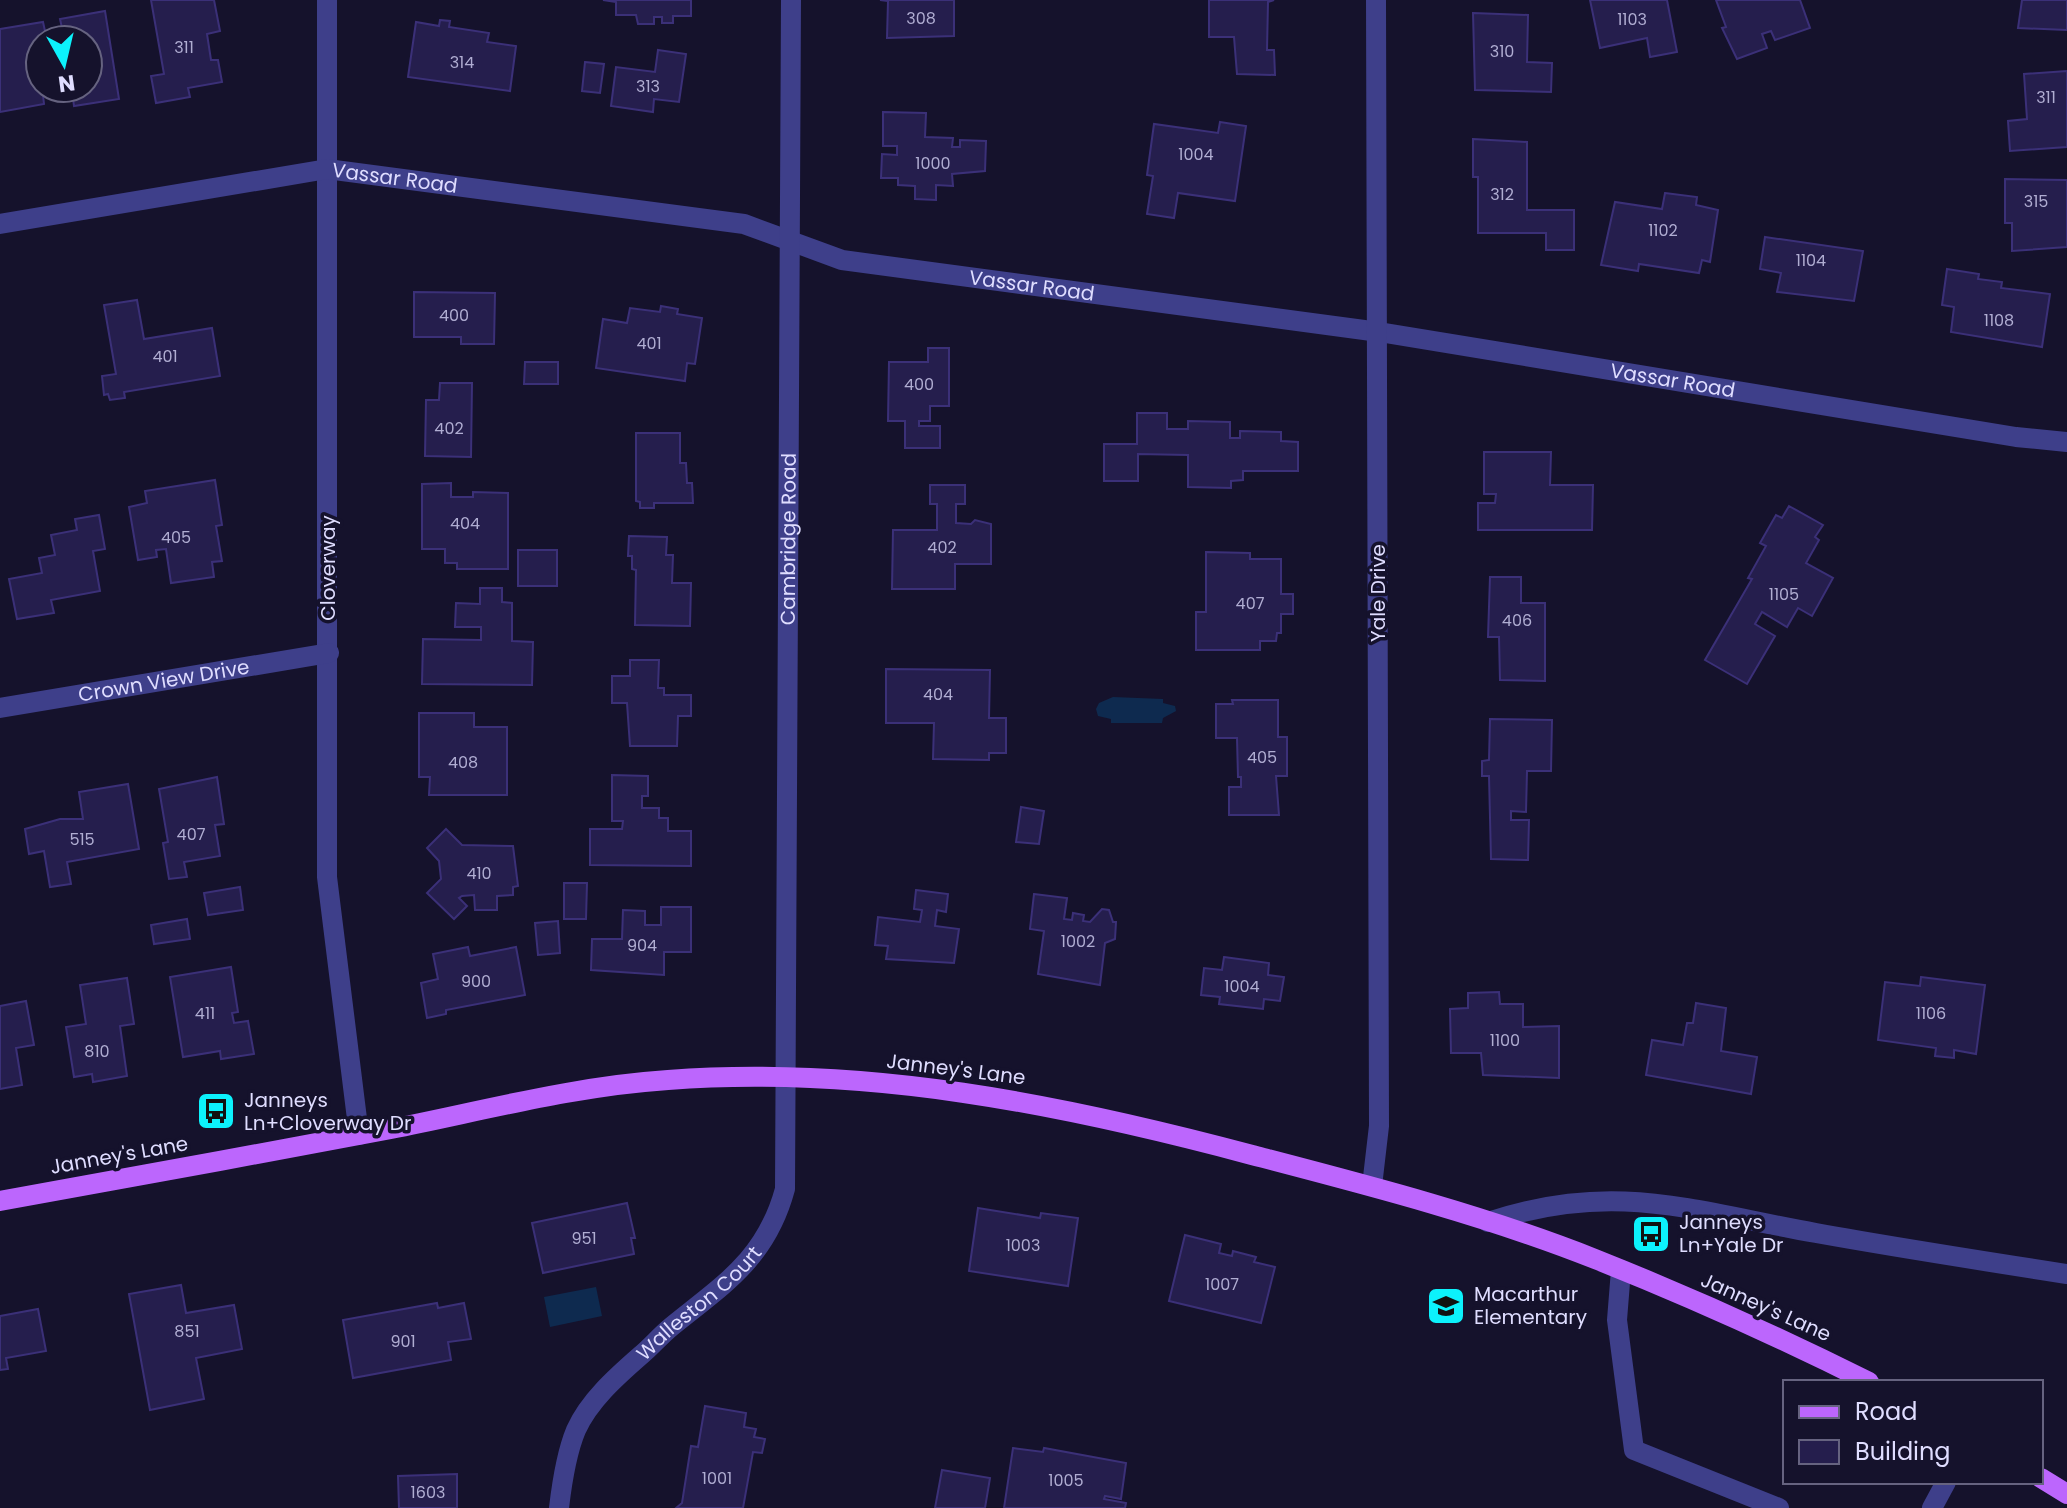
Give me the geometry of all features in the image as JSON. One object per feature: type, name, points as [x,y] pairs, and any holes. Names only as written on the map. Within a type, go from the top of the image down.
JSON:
[{"type":"main road","name":"Janney's Lane","points":[[0,1201],[555,1096],[666,1080],[788,1077],[951,1088],[1187,1137],[1372,1186],[1488,1222],[1621,1270],[1790,1343],[1865,1380]]},
{"type":"main road","points":[[2043,1479],[2067,1494]]},
{"type":"street","name":"Cloverway","points":[[327,0],[327,877],[359,1135]]},
{"type":"street","name":"Cambridge Road","points":[[788,1077],[791,0]]},
{"type":"street","name":"Yale Drive","points":[[1372,1186],[1379,1126],[1376,0]]},
{"type":"street","name":"Vassar Road","points":[[0,224],[327,169],[744,224],[842,260],[1379,332],[2016,437],[2067,442]]},
{"type":"street","name":"Crown View Drive","points":[[0,708],[329,653]]},
{"type":"street","name":"Walleston Court","points":[[559,1508],[577,1429],[594,1403],[616,1377],[668,1329],[733,1280],[758,1250],[777,1218],[785,1189],[788,1077]]},
{"type":"street","points":[[1488,1222],[1586,1200],[1616,1199],[1677,1205],[1893,1247],[2067,1274]]},
{"type":"street","points":[[1621,1270],[1617,1320],[1634,1450],[1779,1508]]},
{"type":"street","points":[[1932,1508],[1945,1484]]},
{"type":"water","points":[[1113,697],[1163,699],[1163,703],[1175,706],[1176,711],[1163,718],[1162,723],[1111,723],[1111,719],[1098,716],[1096,709],[1099,703]]},
{"type":"water","points":[[596,1287],[602,1316],[550,1327],[544,1297]]},
{"type":"building","points":[[151,0],[214,0],[220,31],[207,34],[211,60],[218,60],[222,82],[188,88],[190,97],[156,103],[151,76],[164,74]]},
{"type":"building","points":[[603,0],[691,0],[691,16],[673,16],[673,23],[662,23],[662,17],[654,17],[654,24],[638,24],[636,15],[616,15],[616,2]]},
{"type":"building","points":[[880,0],[954,0],[954,36],[887,38],[888,1]]},
{"type":"building","points":[[1209,0],[1274,0],[1268,2],[1267,50],[1274,50],[1275,75],[1237,74],[1234,37],[1209,37]]},
{"type":"building","points":[[1590,0],[1667,0],[1677,52],[1650,57],[1647,38],[1600,48]]},
{"type":"building","points":[[1716,0],[1800,0],[1810,28],[1775,40],[1771,31],[1762,34],[1767,48],[1737,59],[1722,28],[1726,27]]},
{"type":"building","points":[[2022,0],[2067,0],[2067,30],[2018,28]]},
{"type":"building","points":[[105,11],[119,99],[104,101],[104,24],[61,24],[60,19]]},
{"type":"building","points":[[1473,13],[1528,15],[1527,62],[1552,63],[1551,92],[1475,90]]},
{"type":"building","points":[[440,20],[450,21],[449,27],[489,33],[487,42],[516,46],[510,91],[408,77],[416,22],[439,26]]},
{"type":"building","points":[[24,25],[24,104],[44,104],[0,112],[0,29]]},
{"type":"building","points":[[658,50],[686,54],[679,102],[654,99],[653,112],[611,106],[616,67],[655,72]]},
{"type":"building","points":[[585,62],[604,64],[600,93],[582,91]]},
{"type":"building","points":[[2067,71],[2067,147],[2010,151],[2008,121],[2027,119],[2024,74]]},
{"type":"building","points":[[883,112],[926,113],[925,137],[953,138],[952,147],[960,147],[960,140],[986,141],[985,171],[952,174],[953,186],[936,185],[936,200],[915,199],[915,186],[898,185],[898,178],[881,178],[882,154],[897,155],[897,146],[883,146]]},
{"type":"building","points":[[1220,122],[1246,126],[1235,201],[1178,193],[1174,218],[1147,214],[1153,176],[1147,175],[1154,124],[1218,133]]},
{"type":"building","points":[[1473,139],[1527,142],[1527,210],[1574,210],[1574,250],[1546,250],[1546,233],[1478,233],[1478,177],[1473,177]]},
{"type":"building","points":[[2005,179],[2067,180],[2067,247],[2012,251],[2012,223],[2005,223]]},
{"type":"building","points":[[1665,193],[1697,197],[1696,205],[1718,210],[1710,262],[1702,260],[1699,273],[1639,264],[1638,271],[1601,265],[1615,202],[1662,209]]},
{"type":"building","points":[[1765,237],[1863,251],[1854,301],[1777,292],[1781,273],[1760,269]]},
{"type":"building","points":[[1947,269],[1979,274],[1978,279],[2002,282],[2001,288],[2050,294],[2042,347],[1951,332],[1954,307],[1942,305]]},
{"type":"building","points":[[414,292],[495,293],[494,344],[461,344],[461,337],[414,337]]},
{"type":"building","points":[[137,300],[144,339],[212,328],[220,376],[124,392],[125,398],[110,400],[108,394],[104,395],[102,376],[116,374],[104,305]]},
{"type":"building","points":[[661,306],[678,309],[677,314],[702,318],[695,364],[687,363],[685,381],[596,368],[603,319],[627,323],[630,308],[660,312]]},
{"type":"building","points":[[928,348],[949,348],[949,406],[930,406],[930,421],[919,421],[919,426],[940,426],[940,448],[905,448],[905,421],[888,421],[889,362],[928,362]]},
{"type":"building","points":[[525,362],[558,362],[558,384],[524,384]]},
{"type":"building","points":[[440,383],[472,383],[471,457],[425,456],[426,400],[439,400]]},
{"type":"building","points":[[1137,413],[1167,413],[1167,429],[1188,429],[1188,421],[1230,422],[1230,438],[1240,438],[1240,431],[1281,432],[1281,441],[1298,442],[1298,471],[1243,471],[1243,480],[1231,481],[1231,488],[1188,487],[1188,455],[1138,454],[1138,481],[1104,481],[1104,444],[1137,444]]},
{"type":"building","points":[[636,433],[680,433],[680,463],[686,463],[687,483],[692,483],[693,503],[654,503],[654,508],[640,508],[640,502],[636,501]]},
{"type":"building","points":[[1484,452],[1551,452],[1550,485],[1593,485],[1592,530],[1478,530],[1478,503],[1495,503],[1496,494],[1484,494]]},
{"type":"building","points":[[215,480],[222,525],[216,526],[222,561],[212,562],[214,577],[171,583],[166,549],[156,550],[157,557],[138,560],[129,507],[147,503],[145,491]]},
{"type":"building","points":[[451,483],[451,497],[473,497],[473,492],[508,493],[508,569],[457,569],[457,563],[445,563],[445,549],[422,549],[422,484]]},
{"type":"building","points":[[930,485],[965,485],[965,504],[956,504],[956,523],[971,524],[975,520],[991,524],[991,564],[955,564],[955,589],[892,589],[893,530],[937,530],[937,504],[930,504]]},
{"type":"building","points":[[1789,506],[1823,525],[1815,537],[1819,540],[1806,563],[1833,578],[1812,616],[1798,608],[1787,627],[1762,612],[1755,624],[1775,636],[1747,684],[1705,660],[1752,579],[1748,578],[1766,546],[1760,543],[1776,515],[1782,518]]},
{"type":"building","points":[[99,515],[105,549],[93,551],[100,591],[51,600],[54,613],[17,619],[9,579],[42,573],[39,558],[55,555],[51,535],[77,530],[75,519]]},
{"type":"building","points":[[629,536],[667,537],[666,555],[673,555],[672,583],[691,583],[690,626],[635,625],[636,570],[632,569],[632,556],[628,556]]},
{"type":"building","points":[[518,550],[557,550],[557,586],[518,586]]},
{"type":"building","points":[[1206,552],[1250,553],[1250,559],[1281,559],[1281,594],[1293,594],[1293,614],[1281,614],[1281,633],[1277,633],[1276,641],[1260,641],[1260,650],[1196,650],[1196,612],[1206,612]]},
{"type":"building","points":[[1490,577],[1521,577],[1521,603],[1545,603],[1545,681],[1500,680],[1499,637],[1488,637]]},
{"type":"building","points":[[480,588],[502,588],[502,602],[512,603],[512,641],[533,642],[532,685],[422,684],[423,639],[481,640],[481,627],[455,627],[456,603],[480,604]]},
{"type":"building","points":[[630,660],[659,660],[658,688],[664,688],[664,695],[691,695],[691,716],[678,716],[677,746],[630,746],[627,703],[612,703],[612,676],[630,676]]},
{"type":"building","points":[[886,669],[990,670],[989,718],[1006,718],[1006,753],[989,753],[989,760],[933,759],[934,723],[886,723]]},
{"type":"building","points":[[1232,700],[1278,700],[1278,737],[1287,737],[1287,776],[1276,776],[1279,815],[1229,815],[1229,787],[1241,787],[1237,738],[1216,738],[1216,704],[1233,704]]},
{"type":"building","points":[[419,713],[474,713],[474,727],[507,727],[507,795],[429,795],[430,777],[419,777]]},
{"type":"building","points":[[1490,719],[1552,720],[1551,771],[1527,771],[1526,812],[1511,811],[1511,820],[1529,820],[1528,860],[1491,859],[1489,776],[1482,776],[1482,761],[1489,760]]},
{"type":"building","points":[[612,775],[648,776],[648,796],[642,796],[642,808],[659,808],[659,818],[668,818],[668,831],[691,831],[691,866],[590,865],[590,829],[622,829],[623,821],[612,821]]},
{"type":"building","points":[[217,777],[224,824],[215,825],[220,856],[184,862],[187,877],[169,879],[163,843],[168,842],[159,789]]},
{"type":"building","points":[[128,784],[139,849],[67,862],[71,884],[50,887],[44,851],[29,854],[25,829],[60,819],[83,819],[79,792]]},
{"type":"building","points":[[1021,807],[1044,811],[1039,844],[1016,842]]},
{"type":"building","points":[[446,829],[462,845],[513,846],[518,886],[513,887],[513,895],[497,896],[497,910],[475,910],[474,895],[462,896],[459,898],[467,906],[454,919],[427,893],[441,879],[439,861],[427,848]]},
{"type":"building","points":[[564,883],[587,883],[586,919],[564,919]]},
{"type":"building","points":[[240,887],[243,910],[208,915],[204,893]]},
{"type":"building","points":[[916,890],[948,894],[946,912],[937,910],[935,926],[959,929],[954,963],[886,959],[888,946],[875,945],[878,917],[920,922],[922,910],[914,909]]},
{"type":"building","points":[[1034,894],[1067,898],[1064,919],[1072,920],[1073,913],[1084,915],[1083,921],[1090,922],[1102,909],[1109,910],[1113,922],[1116,922],[1115,939],[1105,943],[1100,985],[1038,974],[1044,931],[1030,929]]},
{"type":"building","points":[[661,907],[691,907],[691,952],[664,952],[664,975],[591,970],[592,939],[622,939],[623,910],[645,911],[645,925],[661,925]]},
{"type":"building","points":[[187,919],[190,939],[154,944],[151,925]]},
{"type":"building","points":[[558,921],[560,953],[538,955],[535,923]]},
{"type":"building","points":[[468,947],[470,956],[516,947],[525,995],[446,1010],[446,1014],[427,1018],[421,983],[438,979],[433,954]]},
{"type":"building","points":[[1224,957],[1269,963],[1268,975],[1284,977],[1280,1001],[1264,999],[1263,1009],[1219,1004],[1220,997],[1201,995],[1204,968],[1222,970]]},
{"type":"building","points":[[231,967],[238,1012],[232,1013],[234,1023],[248,1021],[254,1054],[221,1059],[220,1051],[183,1057],[170,977]]},
{"type":"building","points":[[1921,977],[1985,985],[1976,1054],[1954,1050],[1954,1058],[1935,1056],[1936,1048],[1878,1040],[1885,982],[1920,986]]},
{"type":"building","points":[[127,978],[134,1024],[120,1026],[127,1076],[93,1082],[92,1074],[74,1077],[66,1027],[86,1024],[80,985]]},
{"type":"building","points":[[1499,992],[1500,1004],[1523,1004],[1523,1027],[1559,1026],[1559,1078],[1483,1075],[1481,1053],[1451,1053],[1450,1009],[1468,1008],[1468,993]]},
{"type":"building","points":[[26,1001],[34,1045],[16,1048],[22,1085],[0,1089],[0,1006]]},
{"type":"building","points":[[1696,1003],[1726,1008],[1721,1051],[1757,1057],[1751,1094],[1646,1075],[1652,1040],[1683,1045],[1687,1023],[1693,1023]]},
{"type":"building","points":[[627,1203],[635,1238],[631,1238],[634,1254],[543,1273],[532,1223]]},
{"type":"building","points":[[978,1208],[1040,1218],[1041,1213],[1078,1218],[1068,1286],[969,1271]]},
{"type":"building","points":[[1185,1235],[1221,1244],[1219,1253],[1232,1256],[1233,1251],[1256,1257],[1254,1262],[1275,1267],[1261,1323],[1169,1301]]},
{"type":"building","points":[[181,1285],[186,1313],[234,1305],[242,1349],[196,1358],[204,1399],[150,1410],[129,1294]]},
{"type":"building","points":[[437,1303],[438,1308],[464,1303],[471,1339],[448,1342],[451,1360],[353,1378],[343,1320]]},
{"type":"building","points":[[38,1309],[46,1351],[6,1358],[8,1369],[0,1370],[0,1316]]},
{"type":"building","points":[[705,1406],[746,1413],[744,1427],[756,1429],[754,1437],[765,1439],[762,1453],[753,1452],[743,1508],[676,1508],[682,1503],[691,1446],[698,1447]]},
{"type":"building","points":[[1013,1448],[1043,1452],[1044,1448],[1126,1463],[1121,1499],[1105,1496],[1104,1499],[1126,1503],[1125,1508],[1004,1508]]},
{"type":"building","points":[[942,1470],[990,1478],[985,1508],[935,1508]]},
{"type":"building","points":[[457,1474],[457,1508],[399,1508],[398,1476]]},
{"type":"place","name":"Janneys Ln+Cloverway Dr","points":[[216,1111]]},
{"type":"place","name":"Janneys Ln+Yale Dr","points":[[1651,1234]]},
{"type":"place","name":"Macarthur Elementary","points":[[1446,1306]]}]
